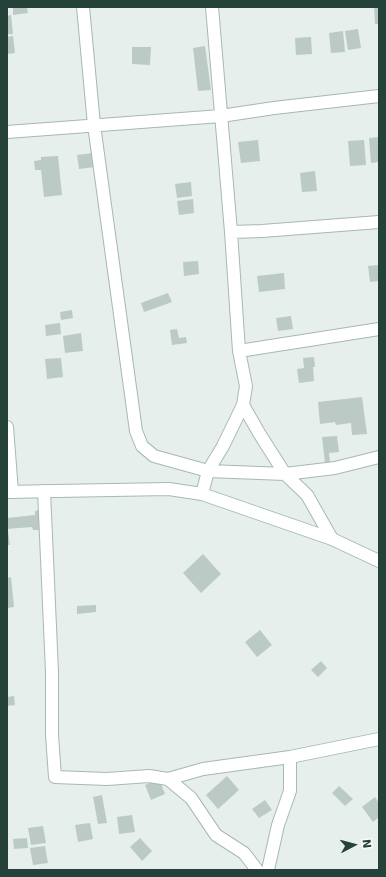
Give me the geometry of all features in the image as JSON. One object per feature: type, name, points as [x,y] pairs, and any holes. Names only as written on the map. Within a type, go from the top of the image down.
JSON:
[{"type":"street","points":[[83,7],[94,125],[136,431],[142,446],[154,456],[208,471],[285,474],[335,468],[379,457]]},
{"type":"street","points":[[202,494],[208,471],[223,446],[243,405],[246,386],[239,351],[231,232],[212,7]]},
{"type":"street","points":[[7,132],[221,116],[274,108],[379,96]]},
{"type":"street","points":[[231,232],[379,222]]},
{"type":"street","points":[[239,351],[379,329]]},
{"type":"street","points":[[243,405],[285,474],[307,495],[332,540]]},
{"type":"street","points":[[7,427],[9,492],[169,489],[202,494],[332,540],[379,561]]},
{"type":"street","points":[[44,491],[52,672],[54,777],[107,779],[149,776],[168,779],[203,769],[290,757],[379,739]]},
{"type":"street","points":[[268,870],[278,825],[290,790],[290,757]]},
{"type":"street","points":[[168,779],[191,798],[216,835],[244,853],[257,870]]},
{"type":"building","points":[[13,7],[27,7],[28,13],[13,15]]},
{"type":"building","points":[[374,7],[379,7],[379,24],[375,24]]},
{"type":"building","points":[[11,15],[13,34],[7,34],[7,16]]},
{"type":"building","points":[[358,29],[361,48],[348,50],[345,31]]},
{"type":"building","points":[[343,31],[345,52],[331,53],[329,33]]},
{"type":"building","points":[[13,36],[15,53],[7,54],[7,37]]},
{"type":"building","points":[[311,37],[312,54],[296,55],[295,38]]},
{"type":"building","points":[[205,46],[211,90],[198,91],[193,48]]},
{"type":"building","points":[[132,47],[151,47],[150,65],[132,64]]},
{"type":"building","points":[[379,137],[379,162],[371,163],[369,138]]},
{"type":"building","points":[[258,140],[260,161],[241,163],[238,142]]},
{"type":"building","points":[[364,140],[366,165],[350,166],[348,141]]},
{"type":"building","points":[[93,153],[95,167],[79,169],[77,155]]},
{"type":"building","points":[[58,156],[62,195],[44,197],[41,170],[35,170],[34,161],[41,160],[41,157]]},
{"type":"building","points":[[315,171],[317,191],[302,192],[300,173]]},
{"type":"building","points":[[191,182],[192,196],[177,198],[175,184]]},
{"type":"building","points":[[193,199],[194,213],[179,215],[177,201]]},
{"type":"building","points":[[198,261],[199,274],[184,276],[183,262]]},
{"type":"building","points":[[379,265],[379,281],[370,282],[368,266]]},
{"type":"building","points":[[284,273],[285,289],[259,292],[257,276]]},
{"type":"building","points":[[168,293],[172,302],[144,312],[141,303]]},
{"type":"building","points":[[72,310],[73,318],[61,320],[60,312]]},
{"type":"building","points":[[291,316],[293,329],[278,331],[276,318]]},
{"type":"building","points":[[60,323],[61,334],[46,336],[45,325]]},
{"type":"building","points":[[177,329],[179,338],[186,337],[187,343],[172,345],[170,330]]},
{"type":"building","points":[[81,333],[83,351],[65,353],[63,336]]},
{"type":"building","points":[[314,357],[314,381],[299,383],[297,369],[304,368],[303,358]]},
{"type":"building","points":[[61,358],[63,377],[47,379],[45,359]]},
{"type":"building","points":[[362,397],[367,434],[352,435],[351,423],[336,425],[335,422],[320,424],[318,402]]},
{"type":"building","points":[[337,436],[339,452],[329,453],[330,462],[325,463],[322,437]]},
{"type":"building","points":[[39,510],[40,530],[33,530],[32,527],[7,529],[7,518],[35,515],[35,511]]},
{"type":"building","points":[[8,531],[10,545],[7,545]]},
{"type":"building","points":[[203,554],[221,574],[201,593],[183,573]]},
{"type":"building","points":[[11,577],[14,607],[7,608],[7,578]]},
{"type":"building","points":[[96,605],[96,612],[77,614],[77,606]]},
{"type":"building","points":[[260,630],[272,645],[257,657],[245,642]]},
{"type":"building","points":[[321,661],[327,668],[318,677],[311,670]]},
{"type":"building","points":[[14,696],[15,705],[7,706],[7,697]]},
{"type":"building","points":[[227,776],[239,790],[218,809],[206,795]]},
{"type":"building","points":[[159,779],[165,794],[151,800],[145,785]]},
{"type":"building","points":[[339,786],[353,799],[345,806],[332,793]]},
{"type":"building","points":[[102,795],[107,823],[98,824],[93,797]]},
{"type":"building","points":[[375,797],[379,803],[379,817],[373,822],[362,807]]},
{"type":"building","points":[[265,800],[272,810],[259,818],[252,809]]},
{"type":"building","points":[[132,815],[135,832],[119,834],[117,817]]},
{"type":"building","points":[[90,823],[93,839],[78,842],[75,825]]},
{"type":"building","points":[[43,826],[46,843],[31,845],[28,828]]},
{"type":"building","points":[[27,838],[28,848],[14,849],[13,839]]},
{"type":"building","points":[[140,838],[152,851],[142,861],[130,847]]},
{"type":"building","points":[[45,846],[48,863],[33,865],[30,848]]}]
